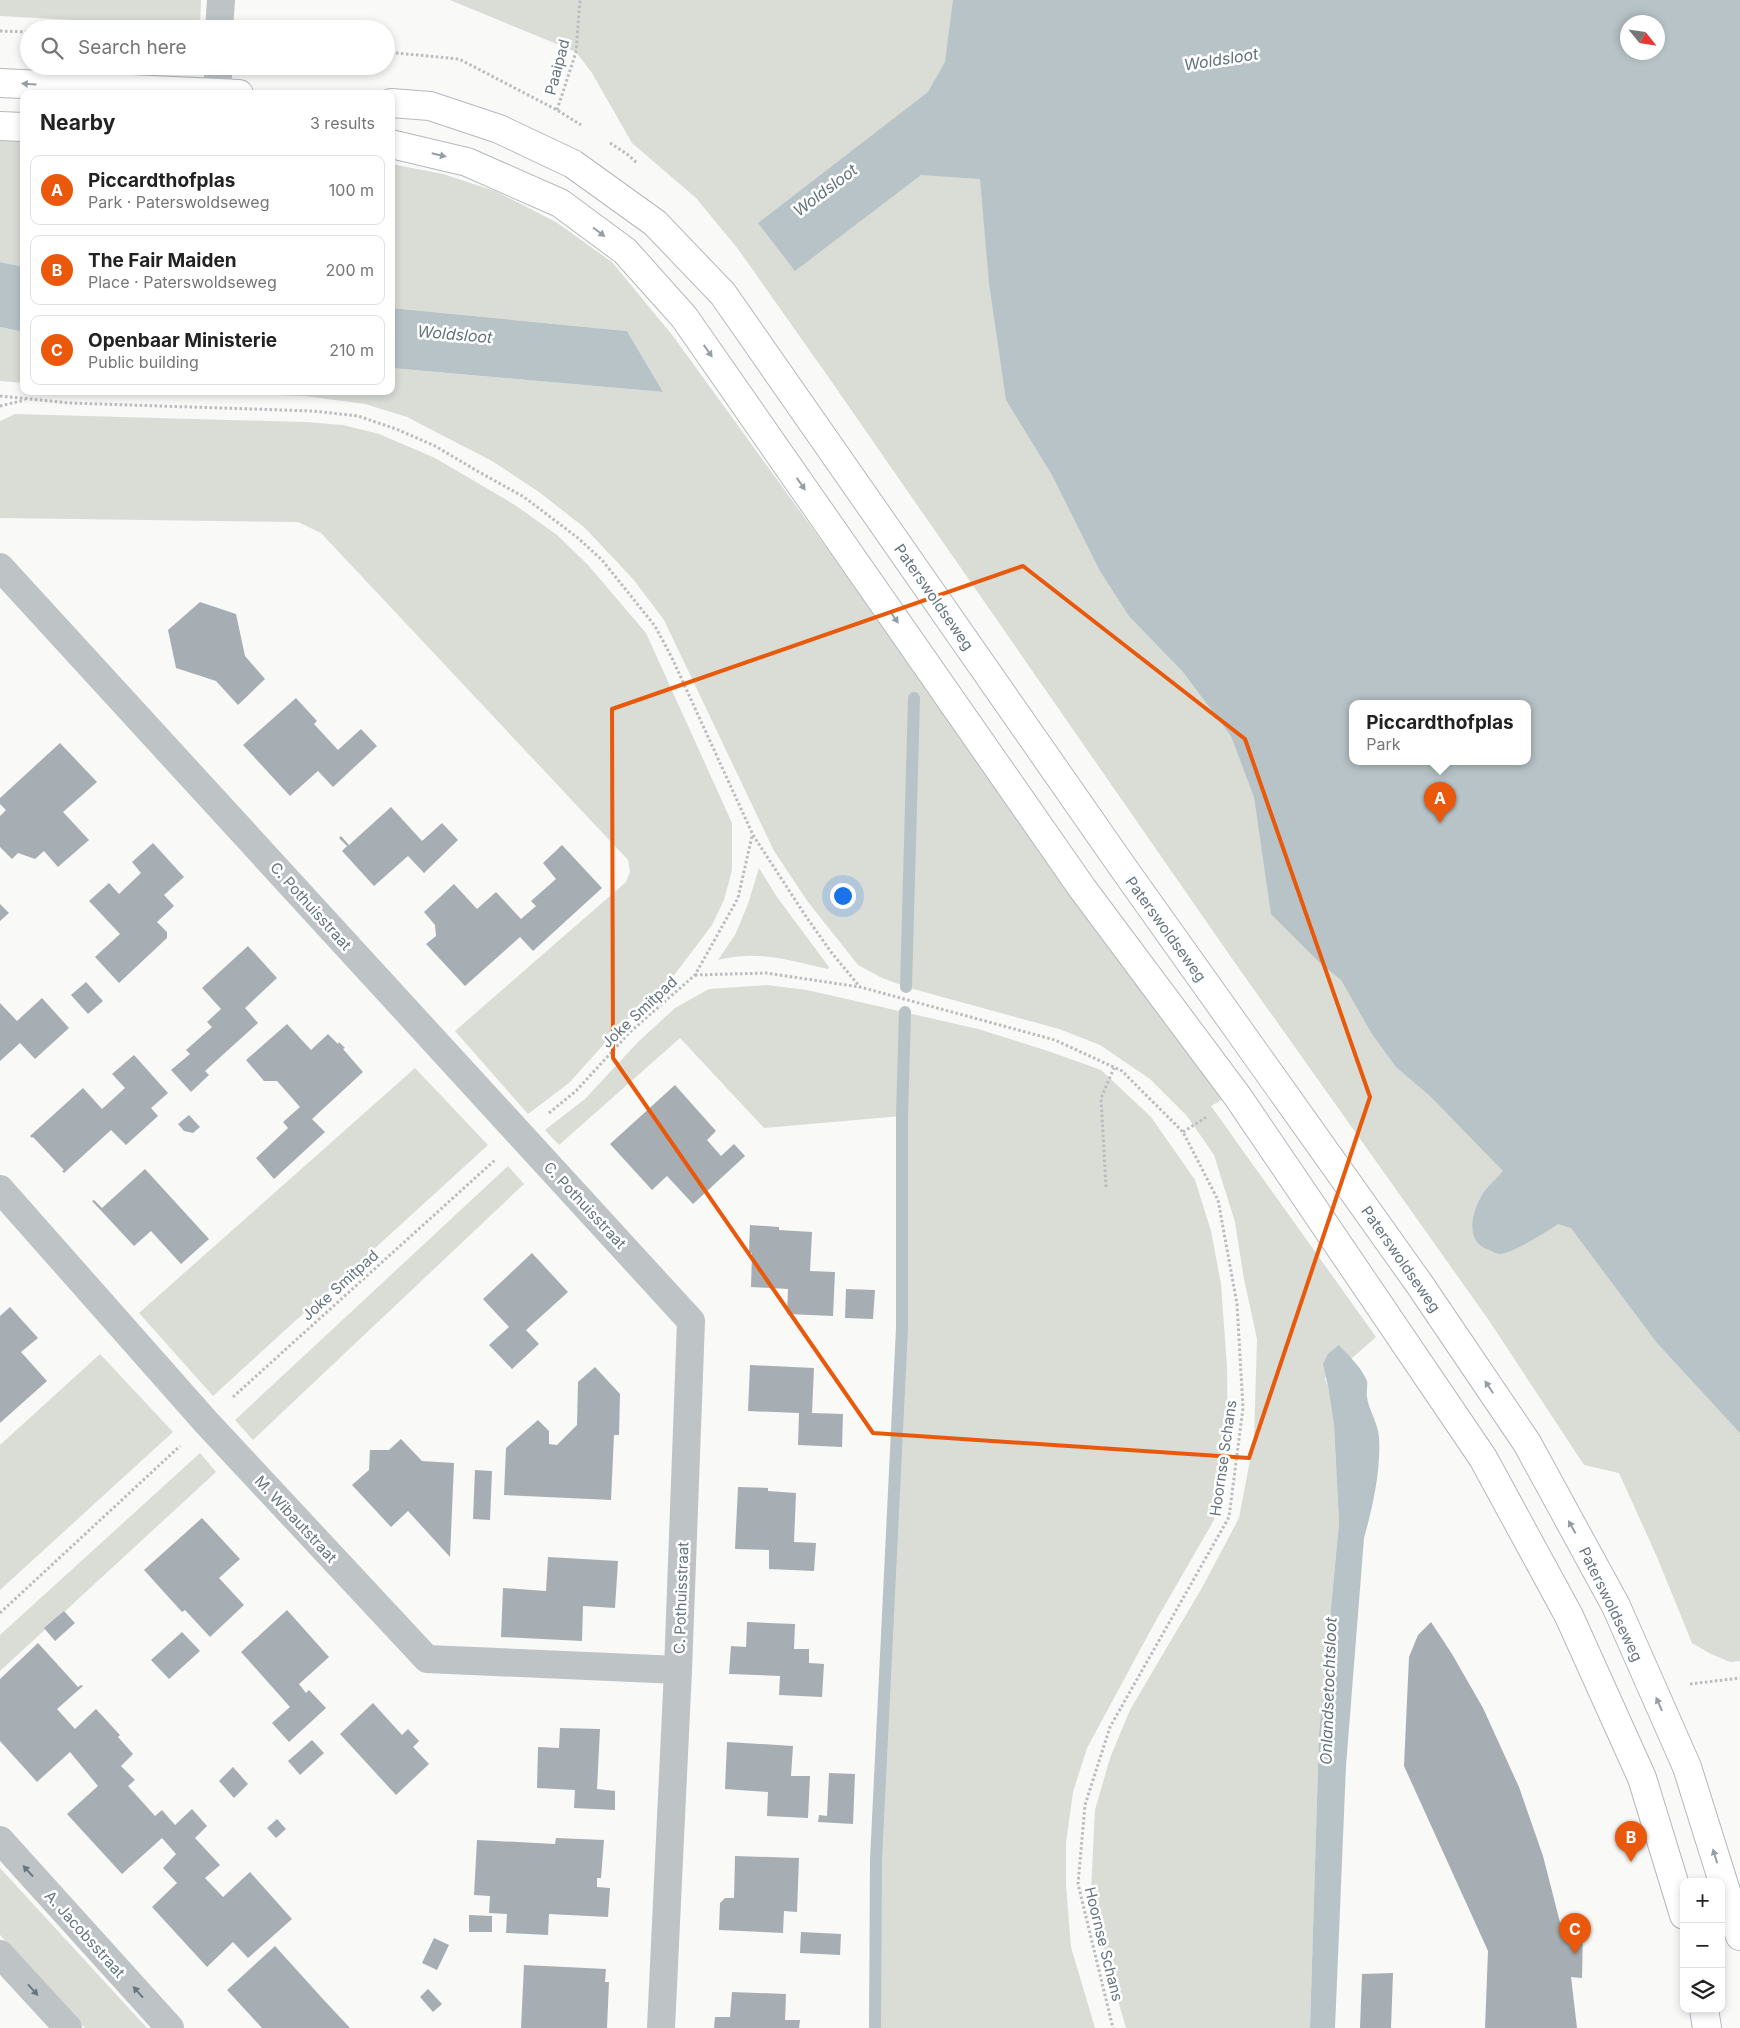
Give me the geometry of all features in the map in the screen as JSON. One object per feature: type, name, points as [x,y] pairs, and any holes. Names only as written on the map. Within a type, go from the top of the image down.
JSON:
[{"type":"main road","points":[[0,83],[223,87]]},
{"type":"main road","name":"Paterswoldseweg","points":[[395,103],[430,106],[490,126],[573,164],[655,223],[723,294],[1124,870],[1420,1285],[1526,1443],[1616,1606],[1687,1767],[1740,1936]]},
{"type":"main road","points":[[0,126],[20,127]]},
{"type":"main road","points":[[395,145],[467,162],[560,203],[625,251],[684,317],[1082,888],[1238,1098],[1483,1458],[1570,1616],[1642,1778],[1680,1902]]},
{"type":"main road","points":[[1705,2013],[1707,2028]]},
{"type":"street","points":[[220,20],[221,0]]},
{"type":"street","name":"C. Pothuisstraat","points":[[0,567],[691,1321],[678,1670],[660,2028]]},
{"type":"street","name":"M. Wibautstraat","points":[[0,1189],[206,1422],[427,1659],[678,1670]]},
{"type":"street","name":"A. Jacobsstraat","points":[[0,1840],[170,2028]]},
{"type":"street","points":[[0,1954],[68,2028]]},
{"type":"path","name":"Paaipad","points":[[557,110],[576,52],[580,0]]},
{"type":"path","points":[[0,31],[20,32]]},
{"type":"path","points":[[0,396],[69,403],[313,411],[358,416],[396,429],[435,446],[524,497],[578,538],[602,560],[655,626],[672,658],[753,835],[831,952],[860,987]]},
{"type":"path","points":[[0,406],[28,399]]},
{"type":"path","name":"Joke Smitpad","points":[[0,1613],[206,1422],[521,1136],[576,1091],[630,1032],[695,975],[738,898],[753,835]]},
{"type":"path","name":"Hoornse Schans","points":[[695,975],[766,972],[860,987],[1055,1040],[1122,1072],[1183,1132],[1218,1200],[1237,1304],[1243,1408],[1229,1517],[1110,1727],[1085,1805],[1078,1884],[1113,2028]]},
{"type":"path","points":[[1106,1187],[1102,1098],[1114,1068]]},
{"type":"path","points":[[1685,1685],[1740,1678]]},
{"type":"highlighted area","points":[[1023,566],[1245,739],[1370,1097],[1249,1458],[873,1433],[613,1058],[612,709]]},
{"type":"shaded area","points":[[0,0],[201,0],[200,20],[73,20],[0,16]]},
{"type":"shaded area","points":[[450,0],[1740,0],[1740,1661],[1730,1662],[1692,1643],[1657,1557],[1619,1473],[1584,1465],[1488,1319],[1233,960],[738,249],[696,198],[632,143],[592,73],[576,52]]},
{"type":"shaded area","points":[[0,139],[20,140],[20,266],[0,262]]},
{"type":"shaded area","points":[[395,165],[443,174],[495,191],[556,222],[612,262],[673,336],[1225,1098],[1211,1106],[1376,1337],[1351,1359],[1339,1345],[1325,1379],[1328,1386],[1334,1425],[1339,1523],[1319,1734],[1310,2028],[1126,2028],[1100,1939],[1091,1890],[1095,1810],[1110,1758],[1130,1710],[1203,1586],[1239,1518],[1254,1439],[1257,1339],[1244,1279],[1235,1222],[1214,1155],[1187,1116],[1150,1079],[1100,1045],[1059,1029],[906,987],[880,977],[858,965],[808,902],[774,851],[664,620],[633,579],[585,528],[539,492],[492,461],[407,417],[365,404],[305,396],[278,395],[395,395],[395,368],[663,392],[627,331],[395,308]]},
{"type":"shaded area","points":[[0,327],[20,331],[20,383],[0,381]]},
{"type":"shaded area","points":[[15,414],[305,422],[343,425],[379,434],[435,458],[515,505],[557,535],[588,565],[646,633],[732,823],[732,870],[724,900],[712,925],[663,990],[623,1023],[569,1083],[528,1114],[455,1031],[626,882],[630,872],[628,860],[321,533],[298,522],[0,518],[0,421]]},
{"type":"shaded area","points":[[759,868],[777,897],[829,967],[828,969],[773,957],[747,956],[718,960],[735,935],[748,904]]},
{"type":"shaded area","points":[[767,985],[807,990],[978,1029],[1101,1070],[1151,1117],[1195,1180],[1211,1231],[1221,1284],[1227,1367],[1228,1459],[1214,1520],[1154,1624],[1087,1748],[1073,1792],[1066,1843],[1066,1885],[1071,1947],[1095,2028],[875,2028],[876,1860],[902,1328],[902,1116],[764,1128],[680,1038],[559,1145],[545,1130],[585,1099],[638,1042],[675,1008],[709,989]]},
{"type":"shaded area","points":[[415,1068],[488,1145],[213,1396],[139,1313]]},
{"type":"shaded area","points":[[508,1166],[524,1184],[253,1440],[235,1420]]},
{"type":"shaded area","points":[[100,1354],[173,1432],[0,1590],[0,1445]]},
{"type":"shaded area","points":[[200,1453],[216,1472],[0,1671],[0,1635]]},
{"type":"shaded area","points":[[0,1868],[147,2028],[85,2028],[0,1935]]},
{"type":"water","name":"Woldsloot","points":[[953,0],[1740,0],[1740,1433],[1657,1343],[1571,1228],[1558,1224],[1538,1237],[1506,1253],[1500,1254],[1481,1246],[1473,1234],[1472,1226],[1475,1210],[1484,1192],[1503,1171],[1430,1096],[1396,1067],[1372,1034],[1341,980],[1320,963],[1271,914],[1254,797],[1231,736],[1183,672],[1129,616],[1100,571],[1052,475],[1006,400],[989,283],[980,179],[921,175],[795,271],[758,223],[928,92],[945,62]]},
{"type":"water","points":[[0,262],[20,266],[20,331],[0,327]]},
{"type":"water","name":"Woldsloot","points":[[395,308],[627,331],[663,392],[395,368]]},
{"type":"water","name":"Onlandsetochtsloot","points":[[1339,1345],[1359,1367],[1367,1381],[1368,1401],[1379,1437],[1379,1462],[1373,1501],[1364,1538],[1346,1766],[1335,2028],[1310,2028],[1319,1734],[1339,1523],[1334,1425],[1323,1364],[1328,1354]]},
{"type":"building","points":[[200,602],[236,614],[245,656],[265,679],[238,705],[216,681],[176,668],[168,630]]},
{"type":"building","points":[[296,698],[317,721],[314,724],[338,750],[361,729],[377,746],[333,787],[318,771],[290,796],[243,745]]},
{"type":"building","points":[[60,743],[97,782],[63,812],[89,840],[58,867],[44,851],[35,859],[18,853],[12,859],[0,847],[0,816],[6,810],[0,804],[0,798]]},
{"type":"building","points":[[391,807],[422,841],[442,823],[458,840],[424,873],[408,856],[374,886],[342,851],[347,846],[339,838],[341,836],[349,845]]},
{"type":"building","points":[[153,843],[184,877],[164,895],[174,906],[157,922],[167,932],[167,938],[119,983],[95,957],[120,934],[89,901],[109,883],[119,894],[141,873],[132,862]]},
{"type":"building","points":[[562,845],[602,888],[533,951],[520,937],[465,986],[426,944],[436,936],[435,925],[424,912],[454,884],[477,909],[496,892],[521,919],[536,906],[531,901],[556,879],[543,863]]},
{"type":"building","points":[[0,904],[9,913],[0,921]]},
{"type":"building","points":[[248,946],[277,978],[245,1008],[258,1023],[205,1071],[209,1075],[191,1092],[171,1070],[190,1054],[186,1050],[212,1027],[207,1022],[221,1009],[202,988]]},
{"type":"building","points":[[86,982],[103,1001],[88,1014],[71,995]]},
{"type":"building","points":[[42,998],[69,1028],[35,1059],[20,1043],[0,1061],[0,1003],[17,1021]]},
{"type":"building","points":[[287,1024],[311,1050],[328,1034],[345,1048],[343,1049],[363,1072],[312,1119],[325,1132],[274,1179],[256,1158],[288,1128],[283,1122],[300,1107],[277,1081],[264,1081],[246,1060]]},
{"type":"building","points":[[134,1055],[168,1093],[151,1108],[158,1116],[126,1145],[111,1130],[64,1173],[62,1171],[64,1170],[30,1136],[83,1088],[102,1109],[125,1088],[112,1074]]},
{"type":"building","points":[[675,1085],[716,1131],[707,1140],[721,1156],[734,1144],[745,1156],[693,1204],[667,1176],[652,1190],[610,1144]]},
{"type":"building","points":[[189,1115],[200,1127],[193,1133],[184,1131],[178,1124]]},
{"type":"building","points":[[145,1169],[209,1239],[181,1264],[151,1231],[134,1246],[92,1201],[94,1200],[102,1208]]},
{"type":"building","points":[[750,1225],[779,1227],[779,1230],[812,1232],[810,1271],[835,1272],[833,1316],[787,1314],[788,1289],[751,1287],[752,1253],[749,1253]]},
{"type":"building","points":[[532,1253],[568,1292],[526,1330],[539,1344],[512,1369],[489,1345],[509,1327],[483,1299]]},
{"type":"building","points":[[846,1289],[875,1290],[873,1319],[845,1318]]},
{"type":"building","points":[[10,1307],[38,1338],[21,1352],[47,1381],[0,1423],[0,1316]]},
{"type":"building","points":[[750,1365],[814,1368],[812,1413],[843,1414],[842,1447],[798,1445],[799,1413],[748,1411]]},
{"type":"building","points":[[595,1367],[620,1394],[619,1435],[614,1435],[611,1500],[504,1495],[506,1448],[538,1420],[549,1431],[549,1444],[557,1445],[577,1425],[578,1382]]},
{"type":"building","points":[[401,1439],[422,1461],[454,1463],[450,1557],[408,1511],[391,1527],[352,1485],[369,1470],[370,1450],[389,1450]]},
{"type":"building","points":[[475,1470],[492,1471],[490,1520],[473,1519]]},
{"type":"building","points":[[738,1487],[768,1488],[768,1491],[796,1493],[794,1542],[816,1543],[814,1571],[769,1569],[769,1550],[735,1549]]},
{"type":"building","points":[[202,1518],[240,1559],[219,1578],[244,1605],[210,1637],[185,1610],[182,1612],[144,1570]]},
{"type":"building","points":[[548,1557],[618,1561],[615,1608],[583,1606],[582,1641],[501,1637],[503,1588],[546,1591]]},
{"type":"building","points":[[287,1610],[329,1657],[299,1684],[306,1693],[309,1690],[326,1708],[289,1742],[272,1723],[290,1707],[241,1652]]},
{"type":"building","points":[[64,1611],[75,1623],[55,1641],[44,1628]]},
{"type":"building","points":[[747,1622],[795,1624],[794,1649],[809,1649],[809,1663],[824,1664],[822,1697],[779,1695],[780,1676],[729,1674],[731,1646],[746,1647]]},
{"type":"building","points":[[1431,1622],[1483,1708],[1519,1787],[1543,1856],[1563,1934],[1583,1930],[1582,1978],[1571,1977],[1577,2028],[1485,2028],[1488,1951],[1404,1766],[1409,1657],[1418,1635]]},
{"type":"building","points":[[182,1632],[200,1651],[169,1679],[151,1660]]},
{"type":"building","points":[[38,1643],[78,1687],[83,1686],[57,1709],[75,1729],[96,1709],[120,1735],[118,1737],[133,1754],[121,1766],[135,1780],[128,1786],[155,1816],[162,1810],[175,1825],[192,1809],[207,1826],[195,1838],[220,1865],[205,1878],[223,1897],[250,1872],[292,1919],[248,1958],[233,1942],[207,1967],[152,1907],[177,1883],[163,1868],[176,1854],[162,1838],[122,1874],[67,1814],[98,1786],[70,1752],[37,1782],[0,1741],[0,1679]]},
{"type":"building","points":[[373,1703],[402,1735],[408,1729],[419,1741],[413,1747],[429,1764],[396,1795],[340,1734]]},
{"type":"building","points":[[560,1728],[600,1729],[597,1789],[615,1791],[615,1810],[574,1808],[575,1790],[537,1788],[538,1747],[559,1748]]},
{"type":"building","points":[[312,1740],[324,1753],[300,1775],[288,1761]]},
{"type":"building","points":[[727,1742],[793,1746],[791,1776],[810,1776],[808,1818],[767,1816],[768,1792],[725,1789]]},
{"type":"building","points":[[233,1767],[248,1784],[234,1798],[219,1781]]},
{"type":"building","points":[[829,1773],[855,1774],[853,1824],[818,1822],[819,1815],[827,1816]]},
{"type":"building","points":[[277,1819],[286,1829],[276,1838],[267,1828]]},
{"type":"building","points":[[556,1838],[604,1840],[601,1878],[597,1878],[597,1887],[610,1888],[608,1917],[549,1914],[548,1935],[506,1933],[507,1914],[489,1913],[490,1896],[474,1895],[477,1840],[555,1844]]},
{"type":"building","points":[[735,1856],[799,1858],[797,1912],[784,1911],[783,1933],[719,1930],[720,1903],[725,1898],[734,1898]]},
{"type":"building","points":[[469,1915],[492,1916],[492,1932],[469,1932]]},
{"type":"building","points":[[801,1932],[841,1934],[840,1955],[800,1953]]},
{"type":"building","points":[[434,1938],[449,1945],[437,1970],[422,1963]]},
{"type":"building","points":[[275,1946],[350,2028],[262,2028],[227,1990]]},
{"type":"building","points":[[524,1965],[606,1969],[605,1982],[609,1982],[607,2028],[521,2028]]},
{"type":"building","points":[[1393,1973],[1391,2028],[1360,2028],[1362,1974]]},
{"type":"building","points":[[428,1989],[442,2004],[433,2012],[420,1997]]},
{"type":"building","points":[[732,1992],[786,1994],[785,2020],[800,2020],[799,2028],[714,2028],[715,2017],[730,2017]]},
{"type":"waterway","points":[[906,987],[914,698]]},
{"type":"waterway","points":[[875,2028],[876,1860],[902,1328],[902,1116],[905,1012]]},
{"type":"place","name":"Piccardthofplas","points":[[1440,823]]},
{"type":"place","name":"The Fair Maiden","points":[[1631,1862]]},
{"type":"place","name":"Openbaar Ministerie","points":[[1575,1954]]}]
